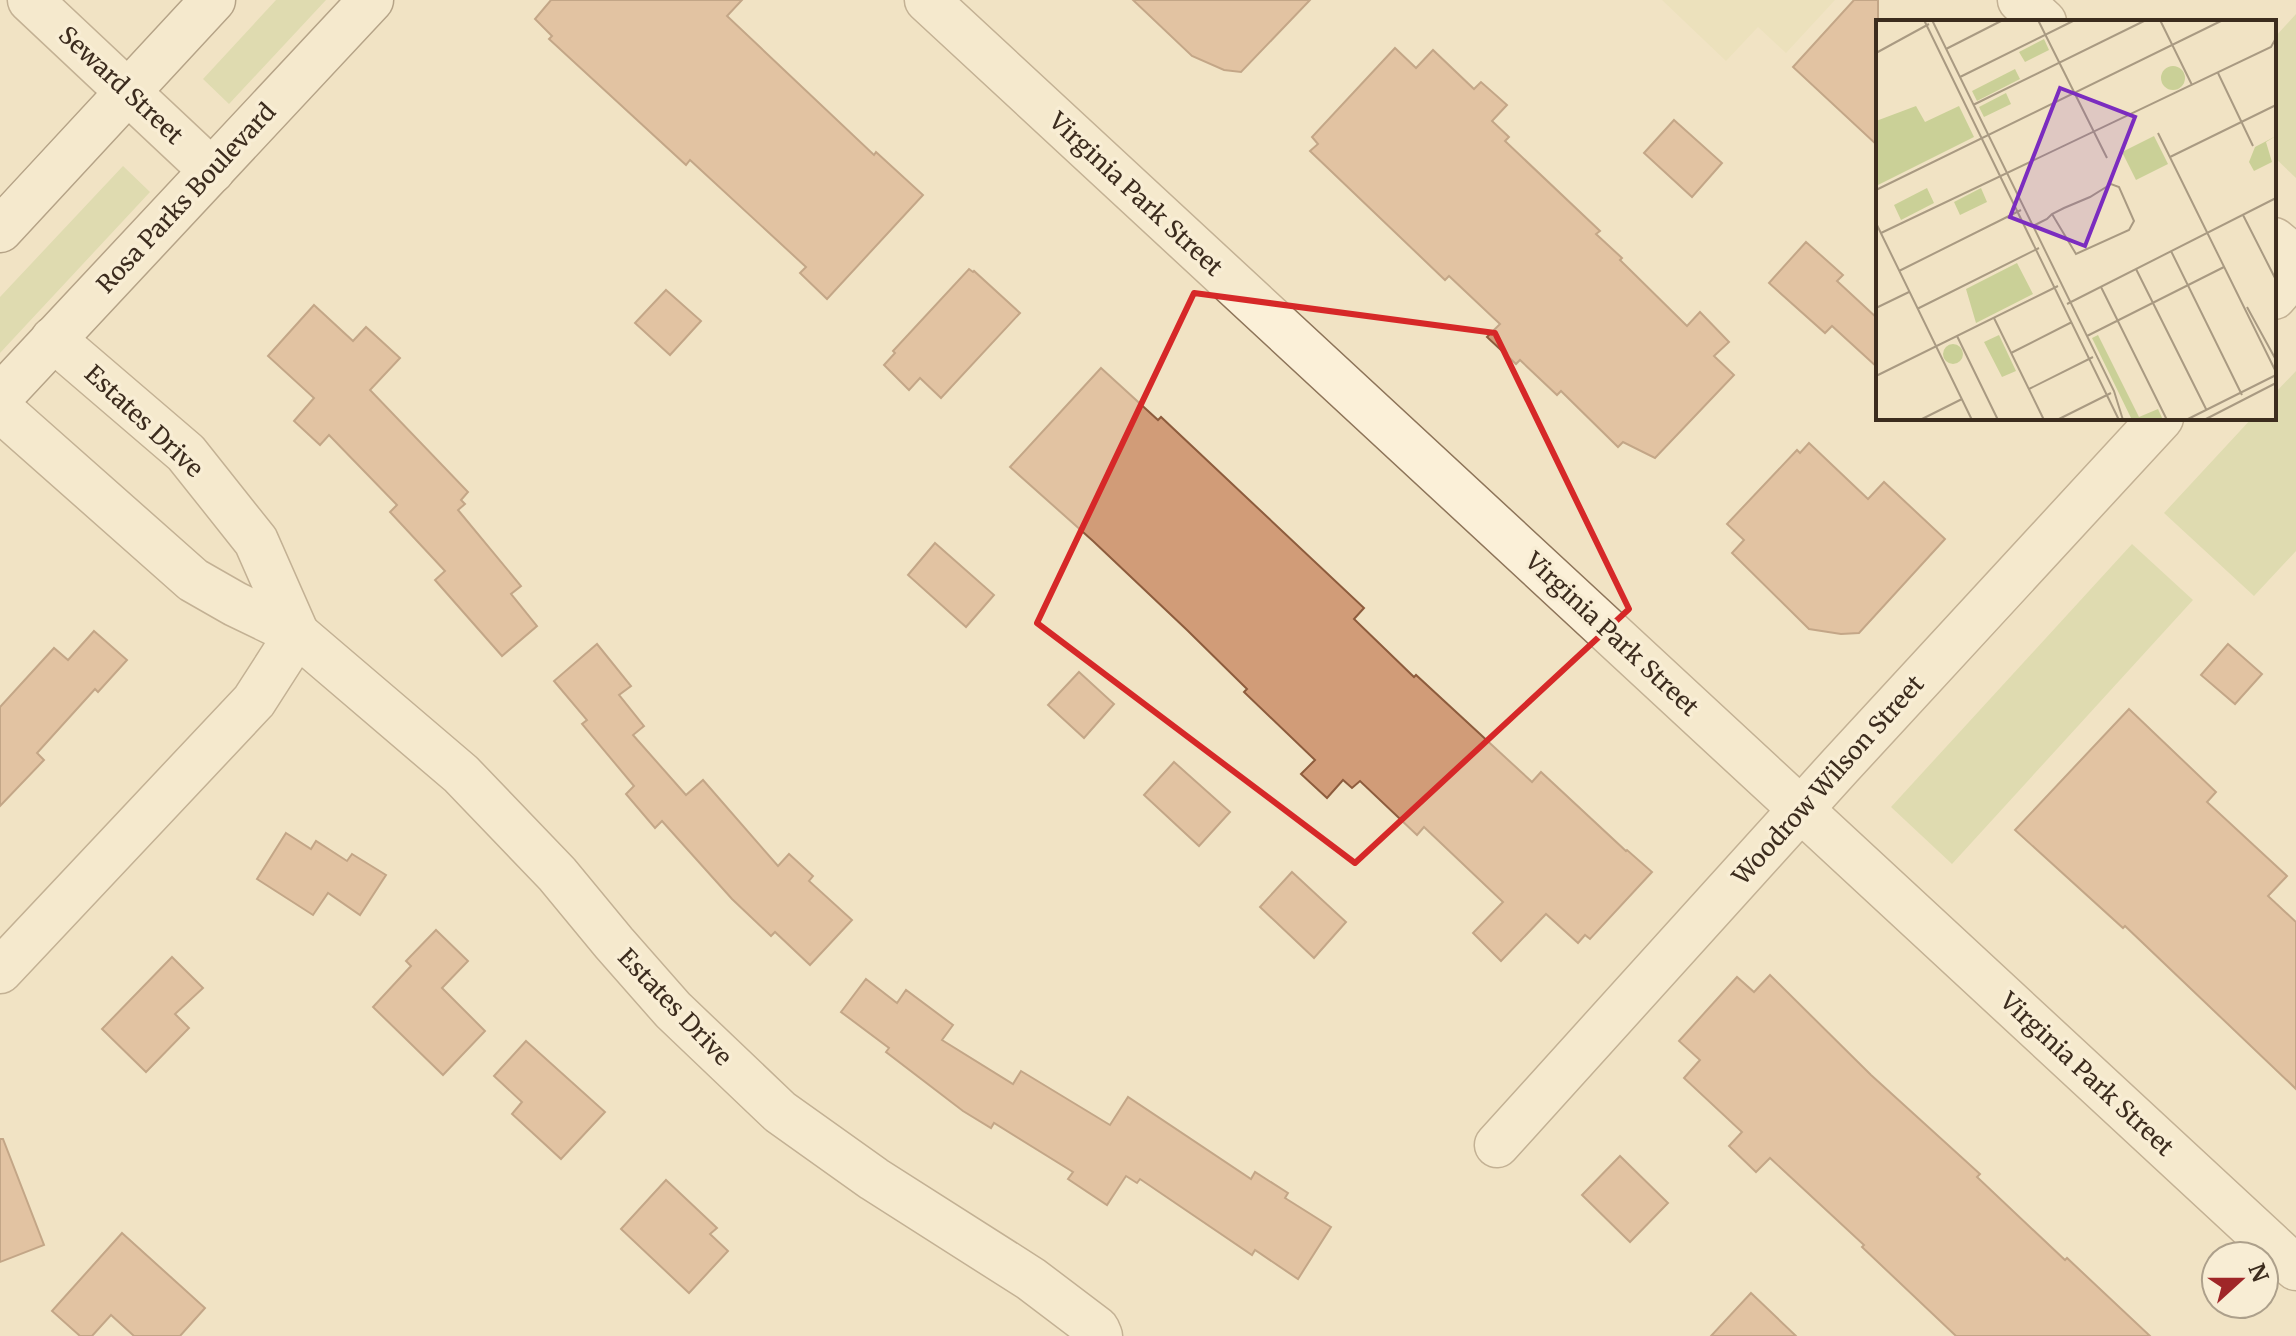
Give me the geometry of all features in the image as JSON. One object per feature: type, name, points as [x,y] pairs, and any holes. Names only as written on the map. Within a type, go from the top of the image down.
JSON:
[{"type":"street","name":"Seward Street","points":[[30,0],[212,171]]},
{"type":"street","points":[[0,230],[213,0]]},
{"type":"street","name":"Rosa Parks Boulevard","points":[[0,397],[371,0]]},
{"type":"street","name":"Virginia Park Street","points":[[927,0],[2296,1268]]},
{"type":"street","points":[[2020,0],[2042,20]]},
{"type":"street","points":[[2276,242],[2296,258]]},
{"type":"street","points":[[2276,295],[2296,272]]},
{"type":"street","name":"Estates Drive","points":[[53,339],[186,453],[256,541],[297,634]]},
{"type":"street","name":"Estates Drive","points":[[0,409],[193,580],[297,634],[461,774],[557,874],[673,1010],[780,1112],[874,1179],[1031,1279],[1105,1334]]},
{"type":"street","name":"Woodrow Wilson Street","points":[[1497,1145],[2159,420]]},
{"type":"street","points":[[0,971],[254,701],[297,634]]},
{"type":"highlighted area","points":[[1194,293],[1495,333],[1629,609],[1355,863],[1037,623]]},
{"type":"shaded area","points":[[1662,0],[1835,0],[1786,53],[1758,27],[1726,61]]},
{"type":"green space","points":[[276,0],[326,0],[229,104],[203,79]]},
{"type":"green space","points":[[2296,14],[2296,178],[2276,159],[2276,36]]},
{"type":"green space","points":[[123,166],[150,192],[0,353],[0,297]]},
{"type":"green space","points":[[2296,371],[2296,551],[2254,596],[2164,513],[2250,420],[2276,420],[2276,392]]},
{"type":"green space","points":[[2132,544],[2193,600],[1952,864],[1891,807]]},
{"type":"building","points":[[551,0],[742,0],[727,16],[874,155],[876,152],[923,195],[827,299],[800,273],[806,267],[690,160],[686,165],[549,39],[552,36],[535,19]]},
{"type":"building","points":[[1133,0],[1310,0],[1241,72],[1224,70],[1192,56]]},
{"type":"building","points":[[1854,0],[1878,0],[1876,144],[1793,67]]},
{"type":"building","points":[[1395,48],[1416,68],[1433,50],[1474,89],[1481,82],[1507,105],[1492,121],[1509,137],[1505,141],[1600,231],[1596,234],[1687,326],[1700,312],[1729,342],[1714,356],[1734,375],[1655,458],[1623,442],[1618,447],[1561,391],[1557,395],[1520,360],[1516,364],[1487,337],[1500,324],[1449,276],[1445,280],[1310,151],[1318,144],[1312,137]]},
{"type":"building","points":[[1674,120],[1722,163],[1692,197],[1644,153]]},
{"type":"building","points":[[1806,242],[1843,275],[1837,281],[1876,317],[1876,366],[1832,326],[1825,333],[1769,283]]},
{"type":"building","points":[[969,269],[1020,313],[941,398],[920,378],[909,390],[884,365],[895,353],[893,351]]},
{"type":"building","points":[[666,290],[701,321],[670,355],[635,323]]},
{"type":"building","points":[[314,305],[353,341],[366,327],[400,358],[370,390],[468,492],[461,500],[465,504],[458,510],[521,586],[511,594],[537,626],[502,656],[435,580],[445,571],[390,512],[397,505],[329,435],[320,445],[294,421],[314,398],[268,356]]},
{"type":"building","points":[[1101,368],[1158,420],[1161,417],[1364,608],[1354,619],[1414,677],[1416,675],[1532,782],[1541,772],[1652,872],[1590,939],[1585,935],[1578,943],[1546,914],[1501,961],[1473,933],[1503,902],[1424,827],[1417,835],[1360,781],[1352,788],[1343,780],[1327,798],[1301,774],[1315,760],[1244,692],[1247,689],[1187,630],[1010,467]]},
{"type":"building","points":[[1809,443],[1868,499],[1884,482],[1945,539],[1859,633],[1841,634],[1809,629],[1732,553],[1744,540],[1727,524],[1797,450],[1800,453]]},
{"type":"building","points":[[935,543],[994,595],[966,627],[908,575]]},
{"type":"building","points":[[94,631],[127,660],[98,692],[95,689],[37,753],[44,760],[0,806],[0,707],[54,648],[68,660]]},
{"type":"building","points":[[597,644],[631,686],[619,695],[644,726],[633,735],[686,795],[703,780],[778,866],[789,854],[813,876],[809,881],[852,920],[810,965],[775,932],[771,936],[732,899],[662,821],[655,828],[626,794],[634,786],[582,724],[587,720],[554,681]]},
{"type":"building","points":[[2228,644],[2262,674],[2235,704],[2201,675]]},
{"type":"building","points":[[1079,672],[1114,704],[1084,738],[1048,705]]},
{"type":"building","points":[[2129,709],[2216,792],[2207,802],[2287,876],[2268,896],[2296,922],[2296,1089],[2125,926],[2123,928],[2015,830]]},
{"type":"building","points":[[1174,762],[1230,812],[1199,846],[1144,795]]},
{"type":"building","points":[[286,833],[311,849],[316,841],[347,861],[352,854],[386,875],[360,915],[328,893],[313,915],[257,879]]},
{"type":"building","points":[[1292,872],[1346,922],[1314,958],[1260,907]]},
{"type":"building","points":[[436,930],[468,961],[442,988],[485,1031],[443,1075],[373,1007],[411,966],[406,961]]},
{"type":"building","points":[[172,957],[203,988],[175,1014],[189,1028],[146,1072],[102,1029]]},
{"type":"building","points":[[1770,975],[1871,1075],[1980,1174],[1977,1177],[2150,1336],[1956,1336],[1770,1158],[1756,1172],[1729,1146],[1742,1132],[1684,1078],[1700,1060],[1679,1041],[1737,977],[1754,992]]},
{"type":"building","points":[[866,979],[897,1003],[906,990],[953,1025],[942,1040],[1013,1084],[1021,1071],[1110,1125],[1128,1097],[1251,1179],[1255,1172],[1288,1193],[1285,1198],[1331,1227],[1298,1279],[1255,1250],[1252,1255],[1140,1179],[1137,1183],[1126,1176],[1107,1205],[1068,1179],[1073,1172],[994,1123],[991,1128],[963,1111],[886,1052],[889,1048],[841,1012]]},
{"type":"building","points":[[526,1041],[605,1112],[561,1159],[512,1114],[522,1102],[494,1076]]},
{"type":"building","points":[[0,1139],[3,1139],[44,1245],[0,1262]]},
{"type":"building","points":[[1620,1156],[1668,1203],[1630,1242],[1582,1195]]},
{"type":"building","points":[[666,1180],[717,1228],[710,1234],[728,1251],[689,1293],[621,1229]]},
{"type":"building","points":[[122,1233],[205,1308],[180,1336],[134,1336],[111,1315],[92,1336],[80,1336],[52,1311]]},
{"type":"building","points":[[1751,1293],[1796,1336],[1711,1336]]}]
